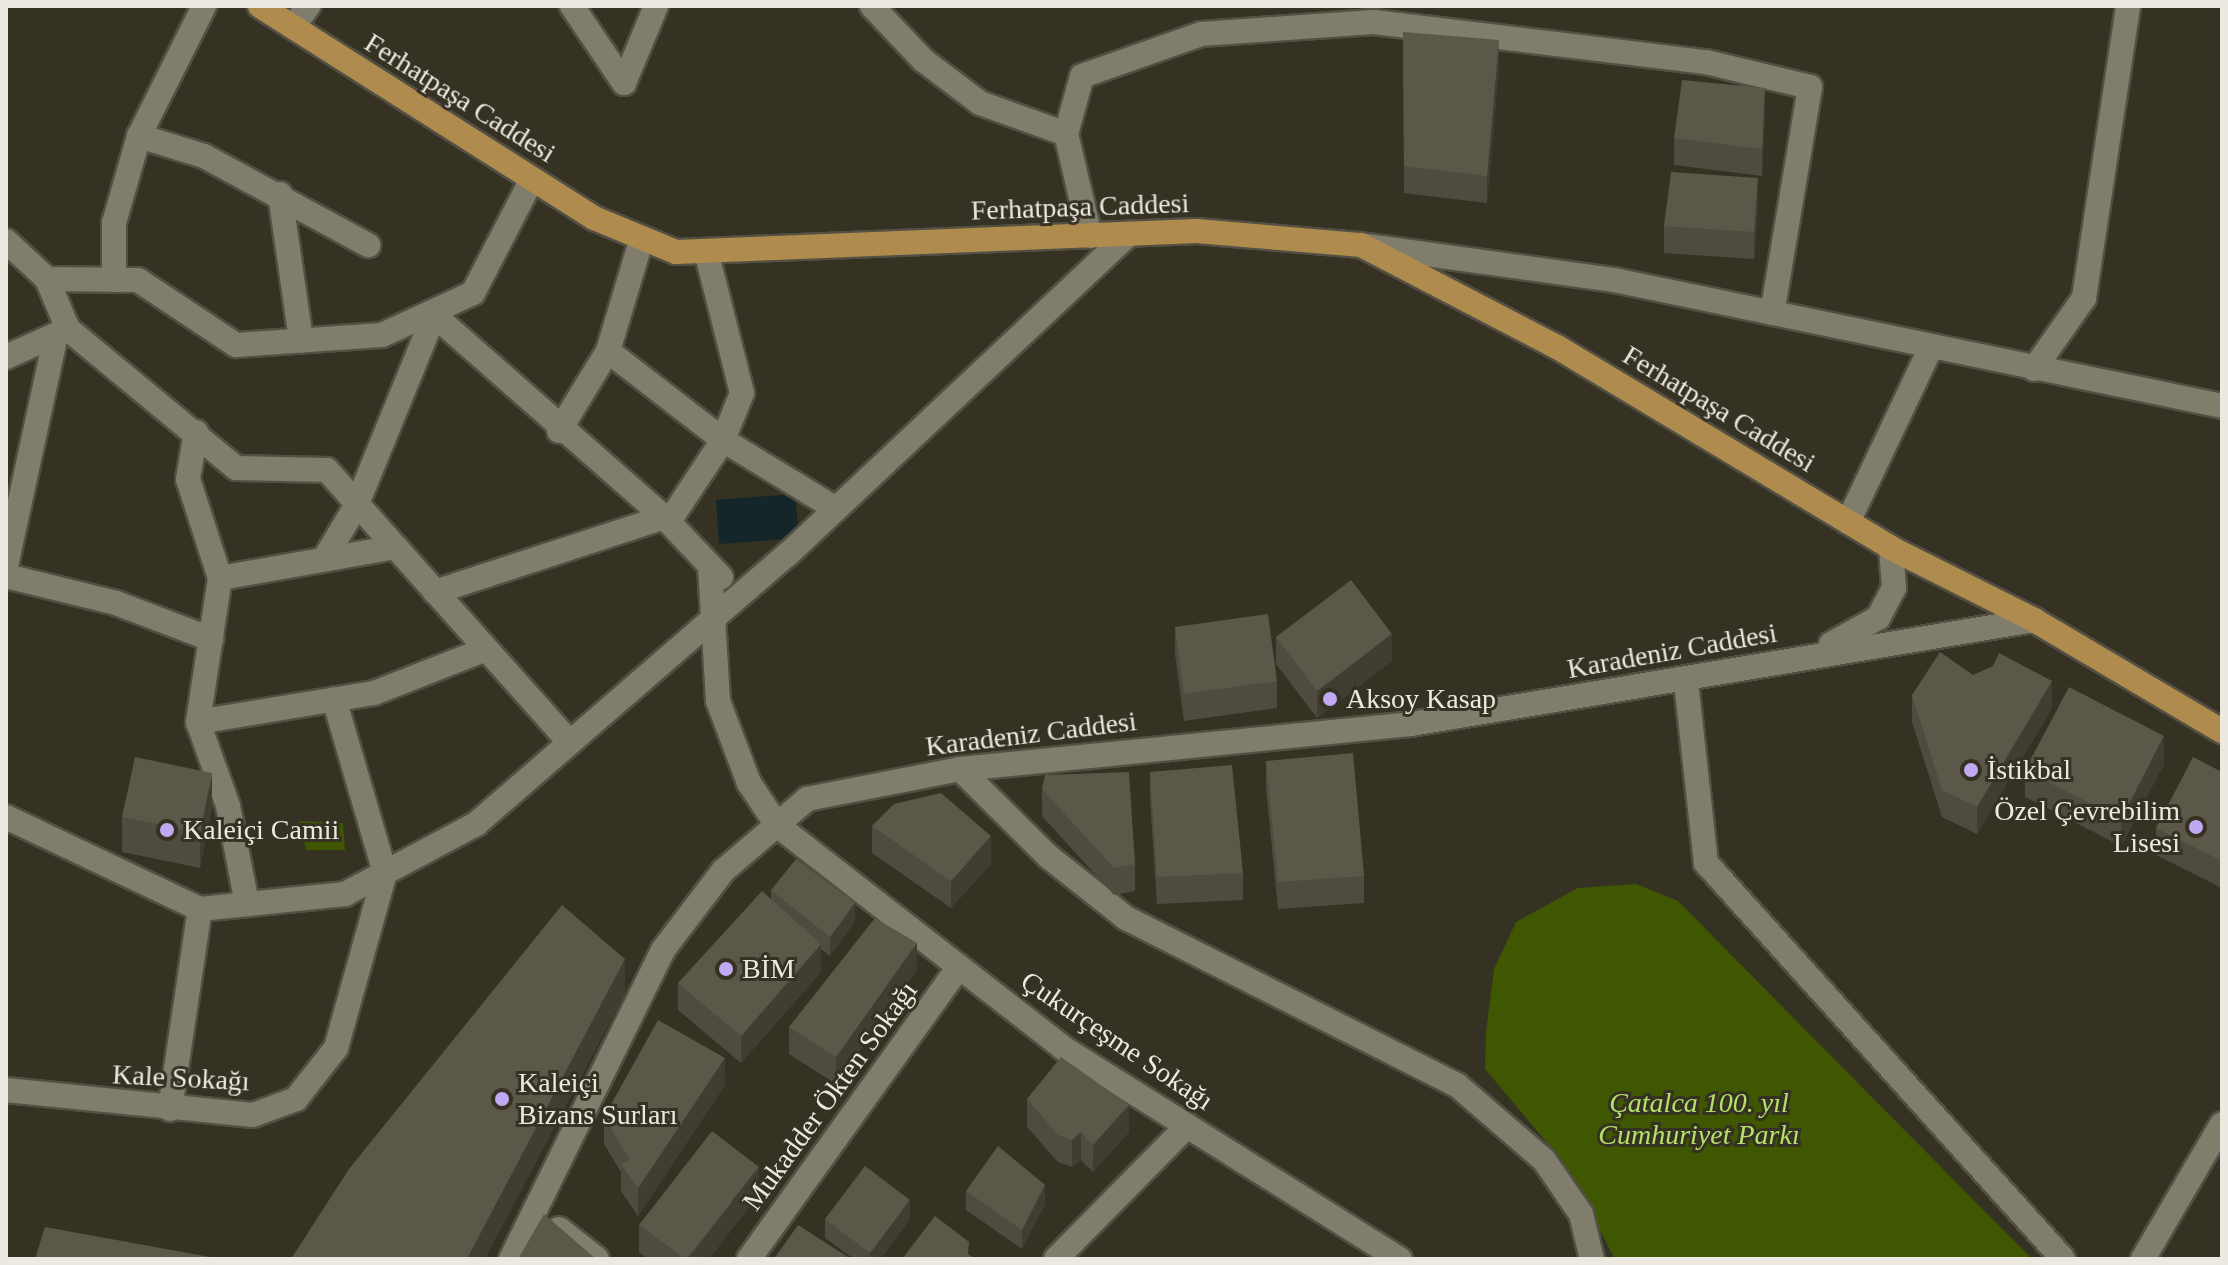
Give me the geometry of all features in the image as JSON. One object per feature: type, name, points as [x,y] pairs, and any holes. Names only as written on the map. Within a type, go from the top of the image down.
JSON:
[{"type":"main road","name":"Ferhatpaşa Caddesi","points":[[260,6],[532,179],[642,238],[676,252],[1197,231],[1361,245],[1557,347],[1891,548],[2034,620],[2222,731]]},
{"type":"street","points":[[114,280],[114,223],[139,136],[204,6]]},
{"type":"street","points":[[293,27],[308,6]]},
{"type":"street","points":[[572,6],[624,83],[656,6]]},
{"type":"street","points":[[872,6],[923,60],[980,103],[1066,134]]},
{"type":"street","points":[[2034,369],[2084,298],[2128,6]]},
{"type":"street","points":[[1090,236],[1066,134],[1082,76],[1201,34],[1374,22],[1706,62],[1810,87],[1772,313]]},
{"type":"street","points":[[139,136],[204,156],[280,194],[368,245]]},
{"type":"street","points":[[47,279],[138,280],[236,345],[382,335],[434,315],[473,293],[532,179]]},
{"type":"street","points":[[280,194],[301,340]]},
{"type":"street","points":[[6,817],[200,909],[345,894],[476,824],[739,597],[1129,234]]},
{"type":"street","points":[[559,431],[608,351],[642,238]]},
{"type":"street","points":[[6,241],[47,279],[62,332],[6,566]]},
{"type":"street","points":[[1361,245],[1614,280],[2222,406]]},
{"type":"street","points":[[435,592],[664,517],[723,440],[742,393],[706,251]]},
{"type":"street","points":[[434,315],[559,431],[664,517],[739,597]]},
{"type":"street","points":[[325,558],[357,504],[434,315]]},
{"type":"street","points":[[6,357],[62,332]]},
{"type":"street","points":[[62,332],[196,432],[236,468],[327,470],[570,743]]},
{"type":"street","points":[[1848,522],[1931,347]]},
{"type":"street","points":[[608,351],[723,440],[836,509]]},
{"type":"street","points":[[196,432],[188,479],[220,578],[198,722],[228,806],[247,904]]},
{"type":"street","points":[[220,578],[395,547]]},
{"type":"street","name":"Karadeniz Caddesi","points":[[1811,655],[1878,618],[1894,588],[1891,548]]},
{"type":"street","name":"Çukurçeşme Sokağı","points":[[710,566],[709,622],[718,701],[749,783],[777,825],[1063,1048],[1400,1259]]},
{"type":"street","points":[[6,576],[116,603],[211,639]]},
{"type":"street","name":"Karadeniz Caddesi","points":[[511,1259],[663,950],[723,871],[807,799],[960,769],[1411,724],[1686,682],[1811,655],[2034,620]]},
{"type":"street","points":[[198,722],[374,693],[486,649]]},
{"type":"street","points":[[1686,682],[1706,863],[2063,1259]]},
{"type":"street","points":[[334,699],[385,873]]},
{"type":"street","points":[[960,769],[1049,857],[1126,918],[1457,1085],[1544,1160],[1581,1214],[1592,1259]]},
{"type":"street","name":"Kale Sokağı","points":[[6,1090],[253,1115],[296,1099],[336,1048],[385,873]]},
{"type":"street","points":[[170,1109],[200,909]]},
{"type":"street","name":"Mukadder Ökten Sokağı","points":[[749,1259],[959,967]]},
{"type":"street","points":[[2143,1259],[2222,1124]]},
{"type":"street","points":[[1056,1259],[1187,1126]]},
{"type":"street","points":[[536,1210],[597,1259]]},
{"type":"green space","points":[[299,821],[343,823],[345,850],[306,850]]},
{"type":"green space","name":"Çatalca 100. yıl Cumhuriyet Parkı","points":[[1636,884],[1678,901],[2032,1259],[1615,1259],[1564,1163],[1485,1069],[1486,1032],[1494,969],[1516,922],[1578,888]]},
{"type":"shaded area","points":[[795,494],[799,538],[719,544],[716,500]]},
{"type":"building","points":[[1403,32],[1499,40],[1487,176],[1404,166]]},
{"type":"building","points":[[1682,80],[1765,88],[1762,149],[1674,138]]},
{"type":"building","points":[[1671,172],[1758,178],[1754,232],[1664,226]]},
{"type":"building","points":[[1351,580],[1392,634],[1317,691],[1276,637]]},
{"type":"building","points":[[1268,614],[1277,681],[1184,694],[1175,627]]},
{"type":"building","name":"İstikbal","points":[[1940,652],[1973,675],[1993,666],[1999,653],[2052,681],[1977,807],[1942,790],[1912,695]]},
{"type":"building","points":[[2069,687],[2164,736],[2121,819],[2025,770]]},
{"type":"building","points":[[1353,753],[1364,876],[1278,882],[1266,761]]},
{"type":"building","points":[[135,757],[212,773],[200,833],[122,817]]},
{"type":"building","name":"Özel Çevrebilim Lisesi","points":[[2193,757],[2222,772],[2222,861],[2156,828]]},
{"type":"building","points":[[1232,765],[1243,873],[1157,877],[1150,772]]},
{"type":"building","points":[[1129,772],[1135,864],[1114,868],[1042,789],[1045,775]]},
{"type":"building","points":[[941,793],[991,836],[951,881],[872,826],[894,804]]},
{"type":"building","points":[[796,859],[855,903],[830,937],[771,890]]},
{"type":"building","points":[[762,891],[821,944],[741,1036],[678,983]]},
{"type":"building","name":"Kaleiçi Bizans Surları","points":[[562,905],[625,959],[467,1259],[291,1259],[349,1169]]},
{"type":"building","points":[[875,918],[917,943],[836,1057],[789,1027]]},
{"type":"building","points":[[658,1020],[725,1058],[638,1188],[621,1164],[630,1160],[604,1117]]},
{"type":"building","points":[[1061,1057],[1129,1105],[1093,1145],[1081,1132],[1072,1140],[1058,1135],[1027,1099]]},
{"type":"building","points":[[712,1131],[759,1167],[686,1259],[639,1225]]},
{"type":"building","points":[[998,1146],[1045,1185],[1022,1230],[966,1191]]},
{"type":"building","points":[[865,1166],[910,1200],[870,1253],[825,1219]]},
{"type":"building","points":[[544,1214],[596,1259],[518,1259]]},
{"type":"building","points":[[935,1216],[969,1242],[968,1254],[975,1259],[902,1259]]},
{"type":"building","points":[[798,1225],[851,1259],[774,1259]]},
{"type":"building","points":[[45,1227],[221,1259],[35,1259]]},
{"type":"place","name":"Aksoy Kasap","points":[[1330,699]]},
{"type":"place","name":"İstikbal","points":[[1971,770]]},
{"type":"place","name":"Özel Çevrebilim Lisesi","points":[[2196,827]]},
{"type":"place","name":"Kaleiçi Camii","points":[[167,830]]},
{"type":"place","name":"BİM","points":[[726,969]]},
{"type":"place","name":"Kaleiçi Bizans Surları","points":[[502,1099]]}]
